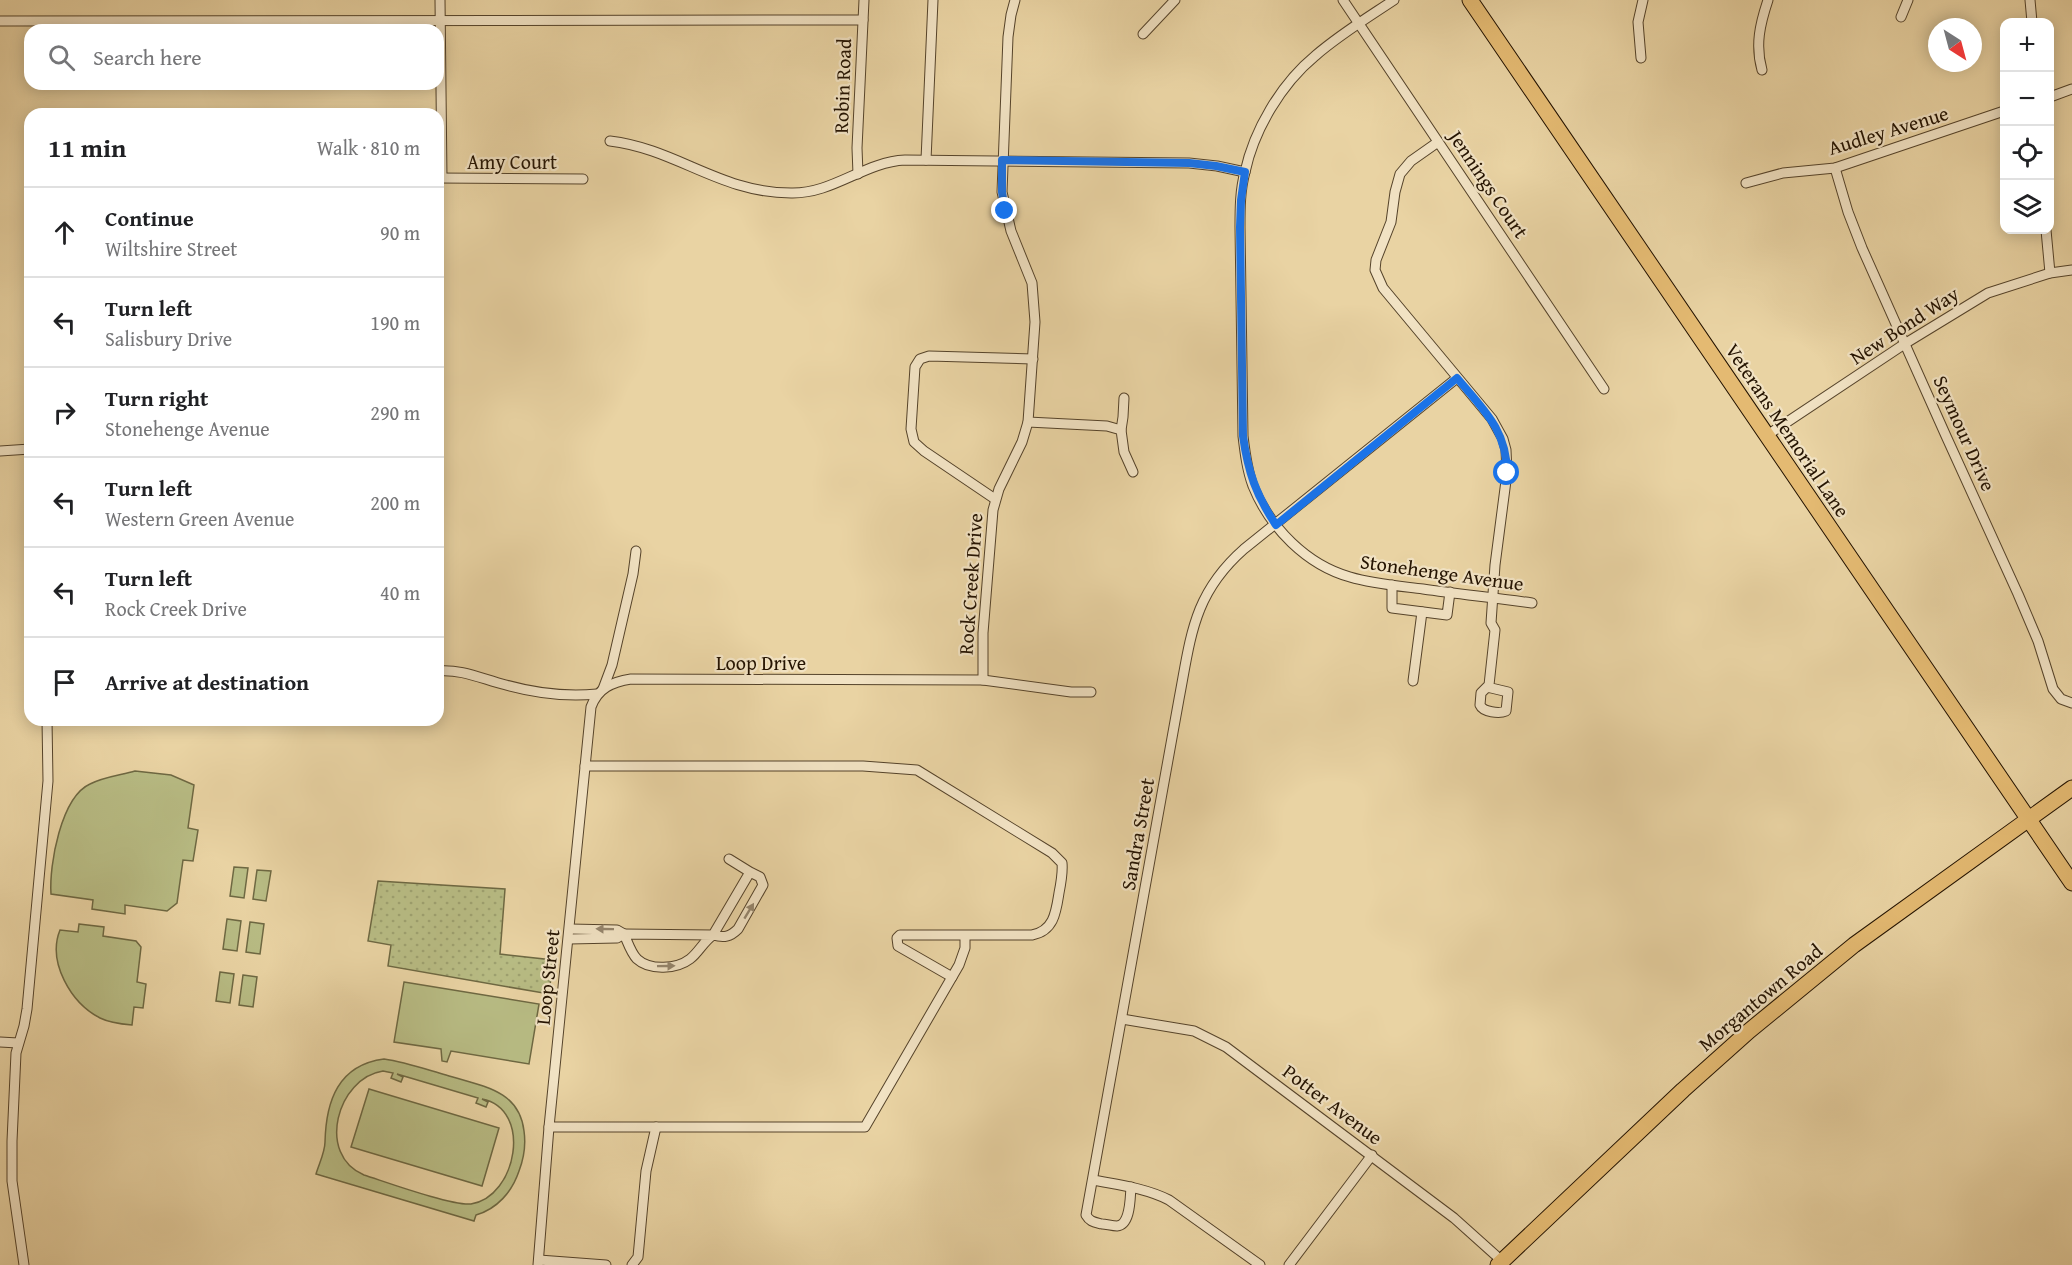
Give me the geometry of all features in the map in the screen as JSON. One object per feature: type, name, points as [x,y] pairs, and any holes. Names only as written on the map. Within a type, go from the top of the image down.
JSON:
[{"type":"main road","name":"Veterans Memorial Lane","points":[[1470,0],[2072,883]]},
{"type":"main road","name":"Morgantown Road","points":[[1500,1263],[1683,1090],[1749,1031],[1854,945],[2072,788]]},
{"type":"street","points":[[440,0],[440,24]]},
{"type":"street","name":"Robin Road","points":[[858,174],[864,0]]},
{"type":"street","points":[[926,160],[933,0]]},
{"type":"street","name":"Rock Creek Drive","points":[[983,680],[985,599],[991,522],[995,499],[1022,442],[1028,422],[1034,359],[1035,306],[1032,284],[1005,211],[1002,192],[1008,37],[1015,0]]},
{"type":"street","points":[[1143,34],[1175,0]]},
{"type":"street","name":"Jennings Court","points":[[1343,0],[1604,389]]},
{"type":"street","name":"Stonehenge Avenue","points":[[1394,0],[1313,57],[1293,77],[1277,100],[1252,148],[1245,172],[1240,227],[1243,436],[1246,461],[1253,485],[1276,525],[1299,550],[1327,568],[1348,577],[1392,585],[1532,603]]},
{"type":"street","points":[[1641,58],[1638,22],[1643,0]]},
{"type":"street","points":[[1762,70],[1757,42],[1768,0]]},
{"type":"street","points":[[1901,17],[1908,0]]},
{"type":"street","points":[[2030,0],[2032,18]]},
{"type":"street","points":[[0,21],[862,20]]},
{"type":"street","points":[[2054,95],[2072,89]]},
{"type":"street","points":[[440,90],[440,108]]},
{"type":"street","name":"Audley Avenue","points":[[1746,183],[1783,173],[1835,168],[2000,112]]},
{"type":"street","points":[[610,141],[654,151],[721,180],[759,191],[794,193],[834,185],[886,162],[926,160],[1189,163],[1245,172]]},
{"type":"street","points":[[1438,142],[1411,161],[1400,174],[1391,222],[1378,250],[1375,270],[1383,288],[1492,419],[1506,450],[1507,473],[1495,565],[1491,623],[1495,630],[1487,687]]},
{"type":"street","name":"Seymour Drive","points":[[1835,168],[1862,248],[2018,594],[2038,642],[2053,689],[2061,699],[2072,703]]},
{"type":"street","name":"Amy Court","points":[[444,178],[583,179]]},
{"type":"street","points":[[2046,234],[2050,273]]},
{"type":"street","name":"New Bond Way","points":[[1766,436],[1906,343],[1988,293],[2050,273],[2072,270]]},
{"type":"street","points":[[995,499],[914,442],[911,429],[915,367],[920,359],[929,356],[1034,359]]},
{"type":"street","name":"Sandra Street","points":[[1131,1187],[1127,1215],[1122,1224],[1117,1226],[1091,1222],[1086,1215],[1092,1180],[1196,616],[1207,592],[1221,571],[1244,549],[1457,378]]},
{"type":"street","points":[[1124,398],[1120,430],[1124,452],[1133,472]]},
{"type":"street","points":[[1028,422],[1107,426],[1120,430]]},
{"type":"street","points":[[0,451],[24,449]]},
{"type":"street","name":"Loop Street","points":[[538,1262],[549,1127],[591,707],[612,665],[633,574],[636,550]]},
{"type":"street","points":[[1392,585],[1392,608],[1422,612],[1447,615],[1450,592]]},
{"type":"street","points":[[1413,681],[1422,612]]},
{"type":"street","name":"Loop Drive","points":[[444,671],[464,672],[508,686],[538,692],[582,696],[600,691],[615,682],[631,679],[983,680],[1046,689],[1091,692]]},
{"type":"street","points":[[24,1265],[12,1181],[12,1130],[18,1043],[27,1009],[44,820],[48,771],[47,726]]},
{"type":"street","points":[[585,766],[863,766],[917,770],[1052,853],[1062,863],[1062,880],[1056,915],[1045,930],[1033,935],[900,935],[897,938],[898,946],[952,977]]},
{"type":"street","points":[[569,934],[617,930],[624,934],[727,937],[738,929],[761,891],[763,881],[729,859]]},
{"type":"street","points":[[624,934],[637,959],[652,966],[675,966],[685,962],[693,957],[705,941],[713,935],[750,872]]},
{"type":"street","points":[[693,935],[699,941],[700,948]]},
{"type":"street","points":[[549,1127],[865,1127],[963,956],[965,936]]},
{"type":"street","name":"Potter Avenue","points":[[1122,1019],[1194,1031],[1215,1040],[1454,1218],[1500,1263]]},
{"type":"street","points":[[0,1042],[18,1043]]},
{"type":"street","points":[[632,1265],[638,1257],[646,1171],[656,1127]]},
{"type":"street","points":[[1289,1265],[1372,1155]]},
{"type":"street","points":[[1092,1180],[1156,1193],[1169,1200],[1246,1261],[1260,1265]]},
{"type":"street","points":[[538,1262],[606,1265]]},
{"type":"green space","points":[[135,771],[171,775],[194,785],[188,828],[198,830],[193,861],[183,860],[177,903],[167,911],[125,905],[125,914],[92,909],[93,900],[51,894],[55,850],[64,817],[71,803],[80,791],[90,784]]},
{"type":"green space","points":[[234,867],[248,868],[244,898],[230,896]]},
{"type":"green space","points":[[257,870],[271,871],[266,901],[253,899]]},
{"type":"green space","points":[[378,881],[505,889],[500,954],[553,960],[549,994],[388,966],[391,945],[368,941]]},
{"type":"green space","points":[[227,919],[241,921],[237,951],[223,949]]},
{"type":"green space","points":[[250,922],[264,924],[260,954],[246,952]]},
{"type":"green space","points":[[79,924],[104,927],[103,936],[136,941],[141,947],[137,982],[146,984],[143,1008],[134,1007],[132,1025],[108,1021],[89,1011],[71,992],[64,980],[57,955],[60,930],[78,932]]},
{"type":"green space","points":[[220,972],[234,974],[230,1003],[216,1001]]},
{"type":"green space","points":[[243,975],[257,977],[253,1007],[239,1005]]},
{"type":"green space","points":[[404,982],[539,1004],[529,1064],[451,1051],[447,1062],[442,1061],[441,1049],[394,1042]]},
{"type":"green space","points":[[384,1059],[392,1060],[472,1082],[496,1091],[515,1106],[521,1117],[524,1131],[524,1151],[516,1179],[503,1199],[491,1209],[476,1215],[474,1221],[316,1174],[324,1150],[332,1099],[345,1077],[368,1063]],"holes":[[[383,1071],[393,1073],[391,1078],[401,1082],[403,1077],[397,1074],[478,1098],[476,1103],[486,1107],[488,1102],[482,1099],[498,1106],[508,1119],[513,1135],[513,1153],[508,1170],[499,1186],[487,1198],[471,1204],[449,1201],[364,1175],[349,1165],[340,1151],[337,1135],[338,1118],[344,1102],[354,1087],[367,1077]]]},
{"type":"green space","points":[[369,1089],[499,1128],[482,1186],[351,1147]]},
{"type":"route","points":[[1005,211],[1002,192],[1002,160],[1189,163],[1245,172],[1240,227],[1243,436],[1246,461],[1253,485],[1276,525],[1457,378],[1498,429],[1506,450],[1507,473]]}]
